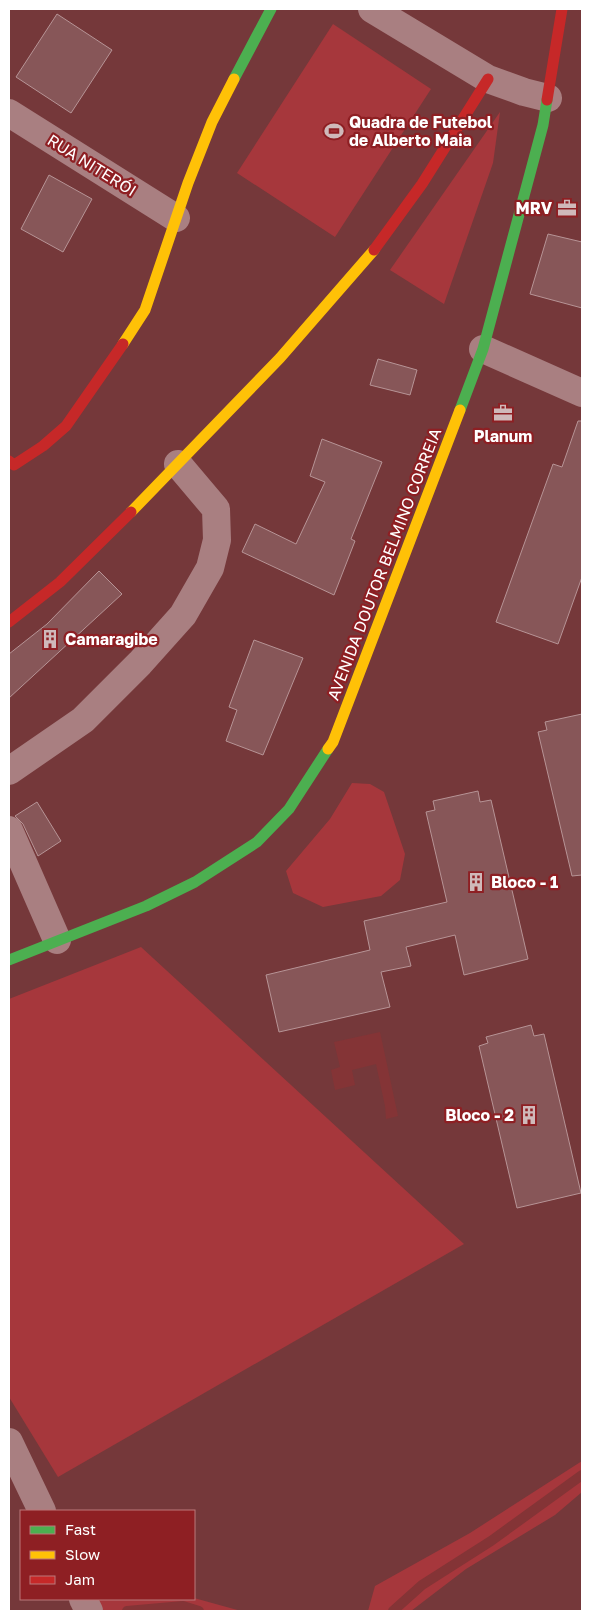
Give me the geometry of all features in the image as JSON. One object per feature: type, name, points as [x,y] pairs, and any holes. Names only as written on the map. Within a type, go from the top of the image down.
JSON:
[{"type":"street","points":[[11,463],[43,446],[66,426],[104,373],[145,310],[176,218],[212,122],[270,9]]},
{"type":"street","points":[[372,9],[399,17],[488,79],[524,92],[548,98]]},
{"type":"street","name":"AVENIDA DOUTOR BELMINO CORREIA","points":[[9,960],[146,906],[195,882],[256,842],[289,809],[333,742],[483,349],[543,125],[562,9]]},
{"type":"street","points":[[9,622],[60,582],[178,464],[280,358],[365,262],[422,184],[488,79]]},
{"type":"street","name":"RUA NITERÓI","points":[[9,113],[176,218]]},
{"type":"street","points":[[483,349],[582,393]]},
{"type":"street","points":[[9,771],[89,714],[183,615],[210,568],[217,540],[216,509],[178,464]]},
{"type":"street","points":[[9,830],[57,940]]},
{"type":"street","points":[[9,1442],[42,1510]]},
{"type":"shaded area","name":"Quadra de Futebol de Alberto Maia","points":[[333,24],[431,89],[335,237],[237,173]]},
{"type":"shaded area","points":[[500,112],[493,163],[444,304],[390,270]]},
{"type":"shaded area","points":[[352,783],[370,784],[384,792],[405,854],[400,880],[381,896],[323,907],[293,893],[286,871],[330,819]]},
{"type":"shaded area","points":[[141,947],[464,1244],[58,1477],[9,1397],[9,999]]},
{"type":"shaded area","points":[[380,1032],[398,1116],[386,1119],[376,1064],[352,1070],[355,1085],[335,1090],[331,1070],[340,1067],[334,1042]]},
{"type":"shaded area","points":[[582,1461],[582,1492],[555,1515],[466,1569],[411,1611],[368,1611],[375,1586],[470,1533]]},
{"type":"shaded area","points":[[195,1598],[241,1611],[102,1611],[96,1600],[195,1600]]},
{"type":"building","points":[[57,14],[112,50],[71,113],[16,77]]},
{"type":"building","points":[[49,175],[92,199],[63,252],[21,229]]},
{"type":"building","points":[[548,234],[582,242],[582,308],[530,294]]},
{"type":"building","points":[[378,359],[417,370],[410,395],[370,385]]},
{"type":"building","points":[[578,421],[582,421],[582,577],[558,644],[496,622],[553,464],[562,467]]},
{"type":"building","points":[[322,439],[382,462],[351,539],[355,541],[334,595],[242,552],[255,524],[296,544],[325,482],[310,476]]},
{"type":"building","name":"Camaragibe","points":[[99,571],[122,594],[9,698],[9,654],[47,624]]},
{"type":"building","points":[[254,640],[303,658],[263,755],[226,741],[237,710],[229,707]]},
{"type":"building","points":[[582,714],[582,875],[572,876],[538,732],[547,730],[545,722]]},
{"type":"building","points":[[478,791],[480,802],[491,800],[528,959],[464,975],[455,935],[406,947],[411,966],[381,972],[390,1007],[279,1032],[266,975],[370,950],[364,921],[447,902],[426,812],[435,810],[433,801]]},
{"type":"building","points":[[37,802],[61,841],[38,856],[23,824],[15,816]]},
{"type":"building","name":"Bloco - 2","points":[[531,1025],[534,1036],[544,1034],[581,1193],[517,1208],[479,1046],[488,1043],[486,1037]]},
{"type":"waterway","points":[[393,1611],[422,1585],[491,1541],[582,1475]]},
{"type":"waterway","points":[[127,1611],[183,1606],[199,1611]]},
{"type":"traffic: fast","points":[[234,79],[271,9]]},
{"type":"traffic: fast","points":[[460,410],[483,349],[543,125],[547,100]]},
{"type":"traffic: fast","points":[[9,960],[146,906],[195,882],[257,842],[289,809],[328,749]]},
{"type":"traffic: slow","points":[[123,344],[145,310],[188,183],[212,122],[234,79]]},
{"type":"traffic: slow","points":[[131,512],[280,358],[374,250]]},
{"type":"traffic: slow","points":[[328,749],[333,742],[460,410]]},
{"type":"traffic: jam","points":[[547,100],[562,9]]},
{"type":"traffic: jam","points":[[374,250],[422,184],[488,79]]},
{"type":"traffic: jam","points":[[9,461],[14,465],[43,446],[66,426],[123,344]]},
{"type":"traffic: jam","points":[[9,622],[60,582],[131,512]]},
{"type":"place","name":"Quadra de Futebol de Alberto Maia","points":[[334,131]]},
{"type":"place","name":"MRV","points":[[567,208]]},
{"type":"place","name":"Planum","points":[[503,413]]},
{"type":"place","name":"Camaragibe","points":[[50,639]]},
{"type":"place","name":"Bloco - 1","points":[[476,882]]},
{"type":"place","name":"Bloco - 2","points":[[529,1115]]}]
